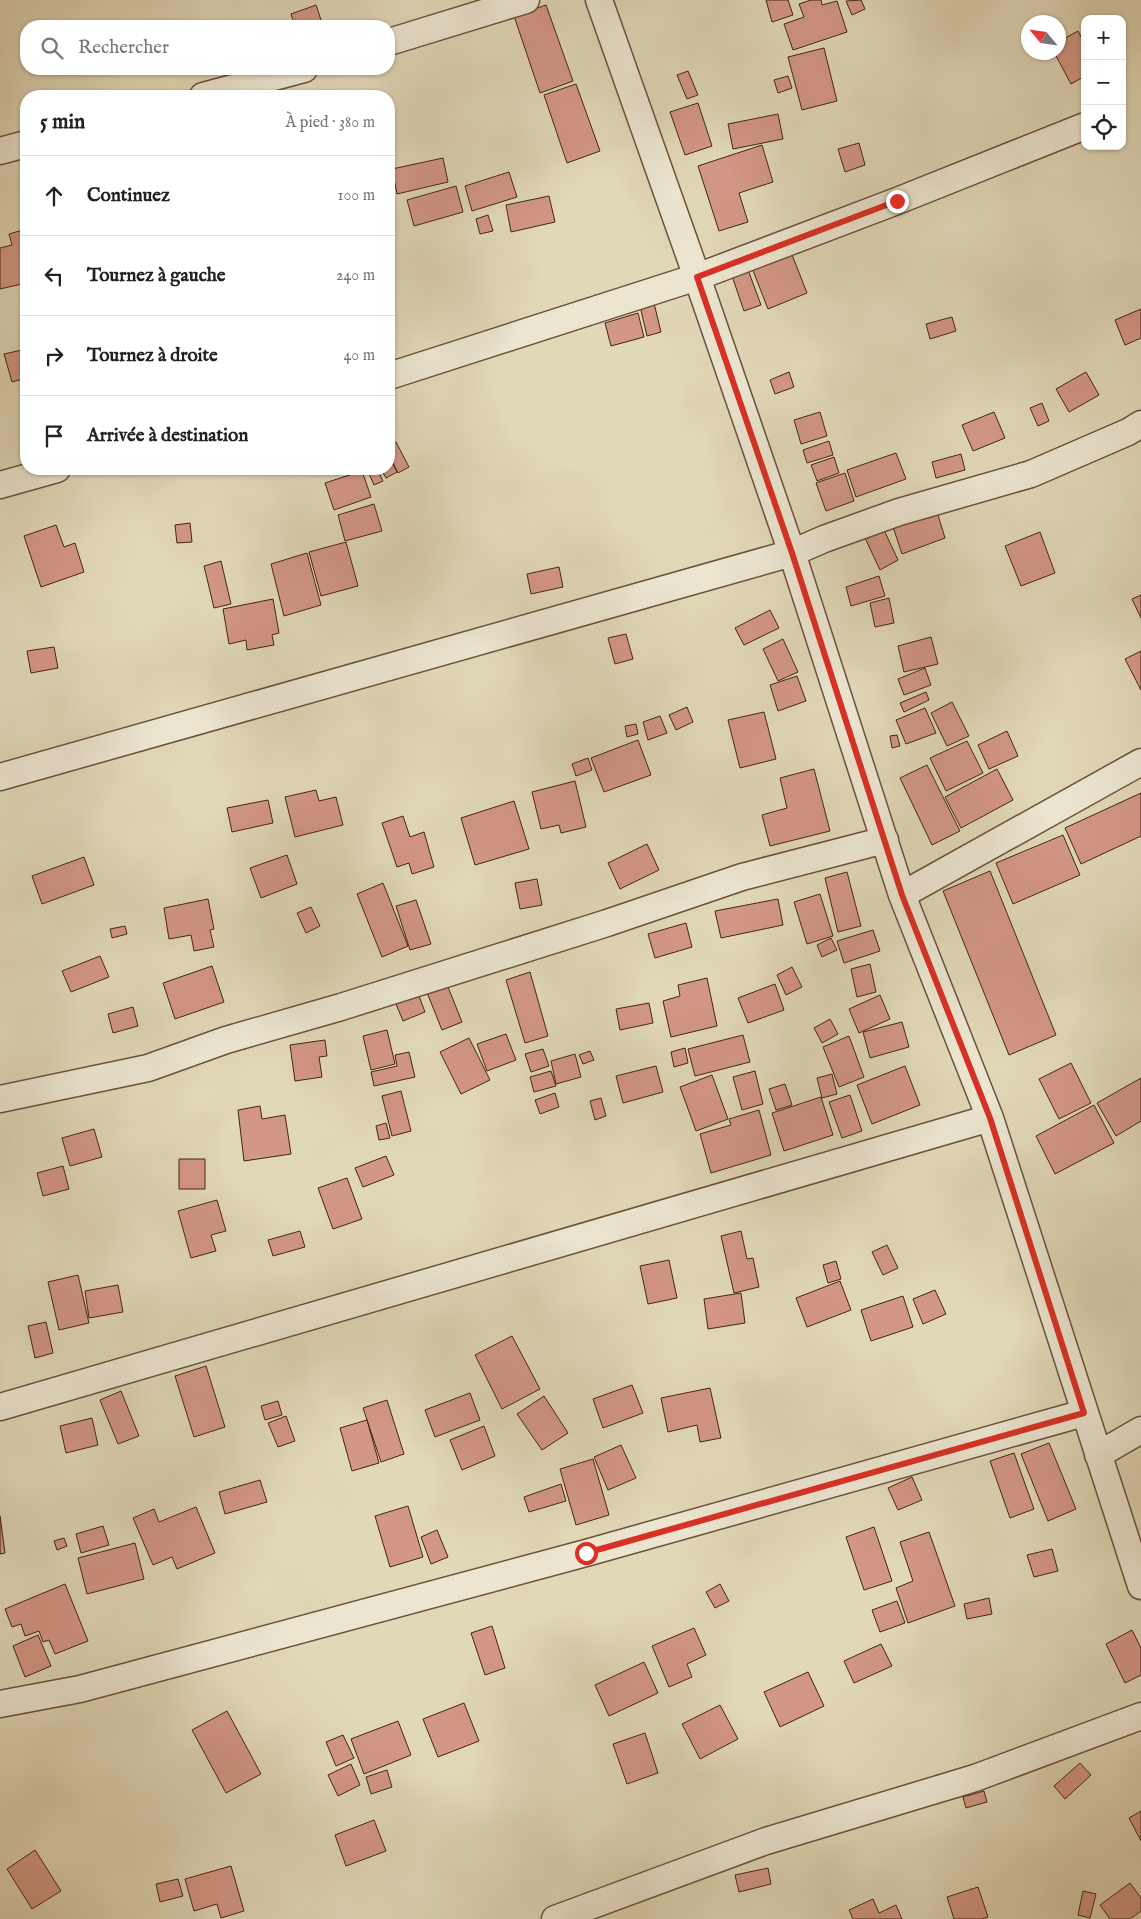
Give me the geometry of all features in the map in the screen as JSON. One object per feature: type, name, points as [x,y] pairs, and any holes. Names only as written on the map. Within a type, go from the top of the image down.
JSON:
[{"type":"street","points":[[395,40],[526,0]]},
{"type":"street","points":[[599,0],[792,553],[902,895],[990,1118],[1141,1586]]},
{"type":"street","points":[[225,90],[282,75]]},
{"type":"street","points":[[395,374],[697,277],[897,201],[1081,128]]},
{"type":"street","points":[[0,151],[20,146]]},
{"type":"street","points":[[0,778],[792,553],[824,539],[899,512],[1031,474],[1128,432],[1141,424]]},
{"type":"street","points":[[0,485],[36,475]]},
{"type":"street","points":[[902,895],[1141,762]]},
{"type":"street","points":[[0,1099],[148,1068],[226,1040],[408,986],[607,923],[742,877],[885,840]]},
{"type":"street","points":[[0,1407],[990,1118]]},
{"type":"street","points":[[0,1704],[80,1689],[577,1556],[1084,1413]]},
{"type":"street","points":[[1098,1455],[1141,1430]]},
{"type":"street","points":[[556,1919],[766,1841],[975,1778],[1141,1716]]},
{"type":"building","points":[[766,0],[788,0],[793,15],[772,22]]},
{"type":"building","points":[[811,0],[821,0],[822,5],[837,1],[847,32],[793,50],[784,24],[804,17],[799,4]]},
{"type":"building","points":[[861,0],[865,9],[852,15],[846,1]]},
{"type":"building","points":[[316,5],[321,20],[293,20],[291,14]]},
{"type":"building","points":[[546,5],[573,81],[540,93],[514,16]]},
{"type":"building","points":[[1078,31],[1081,37],[1081,78],[1071,84],[1058,60],[1066,60],[1066,38]]},
{"type":"building","points":[[824,48],[837,101],[802,110],[788,57]]},
{"type":"building","points":[[688,71],[698,95],[687,99],[677,75]]},
{"type":"building","points":[[788,76],[792,88],[778,93],[774,80]]},
{"type":"building","points":[[576,84],[600,151],[567,163],[544,95]]},
{"type":"building","points":[[698,103],[712,146],[685,155],[670,112]]},
{"type":"building","points":[[778,114],[783,139],[733,149],[728,124]]},
{"type":"building","points":[[859,143],[865,165],[845,172],[838,149]]},
{"type":"building","points":[[762,145],[773,182],[739,193],[748,222],[719,231],[698,166]]},
{"type":"building","points":[[443,158],[448,182],[397,194],[395,168]]},
{"type":"building","points":[[509,172],[517,197],[472,211],[465,186]]},
{"type":"building","points":[[456,186],[463,212],[414,226],[407,200]]},
{"type":"building","points":[[549,196],[555,222],[511,232],[506,205]]},
{"type":"building","points":[[488,215],[493,231],[480,234],[476,219]]},
{"type":"building","points":[[20,231],[20,284],[0,289],[0,248],[12,245],[9,234]]},
{"type":"building","points":[[791,252],[807,293],[768,309],[752,268]]},
{"type":"building","points":[[747,267],[761,305],[744,311],[731,273]]},
{"type":"building","points":[[654,303],[661,332],[647,336],[640,306]]},
{"type":"building","points":[[1141,309],[1141,338],[1125,345],[1115,320]]},
{"type":"building","points":[[638,313],[644,337],[611,346],[605,323]]},
{"type":"building","points":[[952,317],[956,331],[930,339],[926,324]]},
{"type":"building","points":[[20,350],[20,380],[12,382],[4,354]]},
{"type":"building","points":[[789,372],[794,387],[775,394],[770,380]]},
{"type":"building","points":[[1086,372],[1099,395],[1069,412],[1056,389]]},
{"type":"building","points":[[1042,403],[1049,421],[1038,426],[1030,408]]},
{"type":"building","points":[[820,412],[827,436],[801,444],[794,420]]},
{"type":"building","points":[[994,412],[1005,438],[973,451],[962,425]]},
{"type":"building","points":[[829,441],[833,455],[807,463],[803,450]]},
{"type":"building","points":[[395,442],[409,467],[398,473],[395,467]]},
{"type":"building","points":[[896,453],[906,479],[856,497],[847,470]]},
{"type":"building","points":[[961,454],[965,470],[936,478],[932,462]]},
{"type":"building","points":[[834,457],[839,473],[817,481],[811,465]]},
{"type":"building","points":[[845,473],[854,501],[826,511],[816,483]]},
{"type":"building","points":[[350,475],[363,475],[371,497],[334,510],[325,483]]},
{"type":"building","points":[[370,475],[380,475],[383,481],[374,485]]},
{"type":"building","points":[[374,504],[382,531],[345,541],[338,515]]},
{"type":"building","points":[[937,512],[945,538],[902,554],[893,527]]},
{"type":"building","points":[[190,523],[192,542],[177,543],[175,525]]},
{"type":"building","points":[[56,525],[64,547],[75,543],[84,572],[41,587],[24,536]]},
{"type":"building","points":[[884,530],[898,560],[880,570],[865,538]]},
{"type":"building","points":[[1040,532],[1055,573],[1021,586],[1005,546]]},
{"type":"building","points":[[346,542],[358,586],[321,596],[309,552]]},
{"type":"building","points":[[307,553],[321,605],[284,616],[271,564]]},
{"type":"building","points":[[221,561],[231,604],[214,608],[204,566]]},
{"type":"building","points":[[559,567],[563,587],[531,594],[527,574]]},
{"type":"building","points":[[879,576],[885,596],[851,606],[846,587]]},
{"type":"building","points":[[1141,595],[1141,618],[1132,599]]},
{"type":"building","points":[[889,598],[894,623],[875,627],[870,603]]},
{"type":"building","points":[[273,599],[279,633],[272,635],[274,645],[247,650],[246,640],[229,644],[223,609]]},
{"type":"building","points":[[770,610],[779,628],[744,645],[735,628]]},
{"type":"building","points":[[626,634],[633,659],[615,664],[608,638]]},
{"type":"building","points":[[931,637],[938,664],[904,672],[898,646]]},
{"type":"building","points":[[783,639],[798,672],[778,681],[763,649]]},
{"type":"building","points":[[54,647],[58,668],[31,673],[27,651]]},
{"type":"building","points":[[1141,651],[1141,690],[1125,659]]},
{"type":"building","points":[[925,668],[931,685],[904,695],[898,679]]},
{"type":"building","points":[[797,676],[806,701],[778,711],[770,685]]},
{"type":"building","points":[[926,692],[929,700],[904,712],[900,703]]},
{"type":"building","points":[[952,702],[969,736],[947,746],[931,713]]},
{"type":"building","points":[[687,707],[693,722],[676,730],[669,715]]},
{"type":"building","points":[[925,708],[936,733],[906,744],[896,720]]},
{"type":"building","points":[[764,712],[776,759],[740,768],[728,720]]},
{"type":"building","points":[[660,716],[667,733],[648,740],[643,722]]},
{"type":"building","points":[[636,724],[638,734],[627,737],[625,726]]},
{"type":"building","points":[[1007,731],[1018,756],[989,769],[978,745]]},
{"type":"building","points":[[897,735],[900,746],[892,748],[890,736]]},
{"type":"building","points":[[638,740],[651,775],[604,792],[591,758]]},
{"type":"building","points":[[967,741],[983,773],[946,791],[930,758]]},
{"type":"building","points":[[588,758],[592,770],[576,776],[572,764]]},
{"type":"building","points":[[927,765],[960,831],[932,845],[900,778]]},
{"type":"building","points":[[814,769],[830,831],[770,846],[762,815],[787,808],[780,778]]},
{"type":"building","points":[[997,769],[1013,800],[961,828],[945,797]]},
{"type":"building","points":[[575,781],[586,827],[561,833],[559,825],[541,829],[532,792]]},
{"type":"building","points":[[316,790],[319,801],[336,797],[343,825],[295,837],[285,797]]},
{"type":"building","points":[[1141,793],[1141,836],[1081,864],[1065,828]]},
{"type":"building","points":[[268,800],[273,823],[232,832],[227,808]]},
{"type":"building","points":[[514,801],[529,849],[475,865],[461,818]]},
{"type":"building","points":[[403,816],[410,837],[424,832],[434,867],[412,874],[409,863],[397,867],[382,823]]},
{"type":"building","points":[[1063,835],[1080,875],[1013,904],[996,863]]},
{"type":"building","points":[[647,844],[659,870],[620,889],[608,863]]},
{"type":"building","points":[[287,855],[297,884],[261,898],[250,868]]},
{"type":"building","points":[[84,857],[94,885],[42,904],[32,876]]},
{"type":"building","points":[[990,871],[1056,1035],[1009,1055],[943,891]]},
{"type":"building","points":[[847,872],[861,926],[838,932],[825,878]]},
{"type":"building","points":[[537,879],[542,905],[520,909],[515,883]]},
{"type":"building","points":[[383,883],[408,946],[382,957],[357,894]]},
{"type":"building","points":[[820,894],[833,936],[807,944],[794,902]]},
{"type":"building","points":[[208,899],[214,929],[210,930],[214,947],[194,951],[191,935],[169,939],[164,908]]},
{"type":"building","points":[[778,899],[783,925],[721,938],[715,911]]},
{"type":"building","points":[[416,900],[431,944],[410,950],[396,906]]},
{"type":"building","points":[[311,907],[320,926],[306,933],[297,913]]},
{"type":"building","points":[[686,923],[692,947],[655,958],[648,934]]},
{"type":"building","points":[[125,926],[127,934],[112,938],[110,929]]},
{"type":"building","points":[[873,930],[880,951],[844,963],[837,941]]},
{"type":"building","points":[[831,938],[837,950],[822,957],[817,945]]},
{"type":"building","points":[[100,956],[109,977],[71,992],[62,971]]},
{"type":"building","points":[[870,964],[876,992],[857,997],[851,969]]},
{"type":"building","points":[[212,966],[224,1002],[175,1019],[163,983]]},
{"type":"building","points":[[792,967],[802,987],[786,995],[777,975]]},
{"type":"building","points":[[530,972],[548,1036],[525,1043],[506,980]]},
{"type":"building","points":[[707,978],[717,1026],[671,1037],[663,1001],[680,996],[678,985]]},
{"type":"building","points":[[446,982],[462,1022],[442,1030],[426,990]]},
{"type":"building","points":[[775,984],[784,1010],[748,1023],[738,998]]},
{"type":"building","points":[[880,995],[890,1019],[859,1033],[849,1009]]},
{"type":"building","points":[[419,996],[425,1012],[403,1021],[396,1004]]},
{"type":"building","points":[[649,1003],[653,1023],[620,1030],[616,1009]]},
{"type":"building","points":[[133,1007],[138,1026],[113,1033],[108,1014]]},
{"type":"building","points":[[830,1019],[838,1034],[822,1043],[814,1028]]},
{"type":"building","points":[[902,1022],[909,1047],[870,1058],[863,1032]]},
{"type":"building","points":[[387,1030],[395,1064],[371,1070],[363,1036]]},
{"type":"building","points":[[506,1034],[516,1060],[487,1071],[477,1044]]},
{"type":"building","points":[[743,1035],[750,1062],[695,1076],[688,1049]]},
{"type":"building","points":[[849,1036],[864,1077],[839,1087],[823,1047]]},
{"type":"building","points":[[469,1038],[490,1080],[461,1094],[440,1052]]},
{"type":"building","points":[[325,1040],[327,1056],[319,1057],[322,1077],[295,1081],[290,1045]]},
{"type":"building","points":[[685,1048],[688,1063],[674,1067],[671,1052]]},
{"type":"building","points":[[543,1049],[549,1066],[531,1072],[525,1054]]},
{"type":"building","points":[[590,1051],[594,1060],[583,1064],[579,1055]]},
{"type":"building","points":[[409,1052],[415,1077],[374,1086],[371,1072],[397,1066],[395,1055]]},
{"type":"building","points":[[575,1054],[581,1077],[556,1084],[551,1061]]},
{"type":"building","points":[[1071,1063],[1091,1103],[1059,1119],[1039,1079]]},
{"type":"building","points":[[656,1066],[663,1092],[623,1103],[616,1076]]},
{"type":"building","points":[[905,1066],[920,1105],[872,1124],[857,1085]]},
{"type":"building","points":[[551,1071],[556,1086],[534,1092],[530,1077]]},
{"type":"building","points":[[755,1071],[763,1104],[742,1110],[733,1077]]},
{"type":"building","points":[[832,1074],[837,1094],[822,1098],[817,1078]]},
{"type":"building","points":[[712,1075],[728,1119],[696,1131],[680,1087]]},
{"type":"building","points":[[1141,1078],[1141,1121],[1116,1136],[1097,1103]]},
{"type":"building","points":[[785,1084],[792,1105],[776,1110],[769,1089]]},
{"type":"building","points":[[401,1091],[411,1131],[392,1136],[382,1096]]},
{"type":"building","points":[[555,1093],[559,1107],[540,1114],[535,1100]]},
{"type":"building","points":[[850,1095],[862,1131],[842,1138],[829,1102]]},
{"type":"building","points":[[821,1097],[833,1135],[784,1151],[772,1113]]},
{"type":"building","points":[[601,1098],[606,1116],[595,1120],[590,1101]]},
{"type":"building","points":[[1094,1105],[1114,1143],[1055,1174],[1036,1136]]},
{"type":"building","points":[[260,1106],[262,1119],[285,1115],[291,1154],[244,1161],[238,1110]]},
{"type":"building","points":[[759,1110],[771,1155],[711,1173],[700,1134],[731,1125],[729,1119]]},
{"type":"building","points":[[386,1123],[390,1138],[379,1140],[376,1126]]},
{"type":"building","points":[[94,1129],[102,1157],[70,1166],[62,1138]]},
{"type":"building","points":[[386,1156],[394,1175],[363,1187],[355,1168]]},
{"type":"building","points":[[179,1159],[205,1159],[205,1189],[179,1189]]},
{"type":"building","points":[[63,1166],[69,1189],[43,1196],[37,1173]]},
{"type":"building","points":[[347,1178],[362,1219],[333,1229],[318,1188]]},
{"type":"building","points":[[217,1200],[226,1231],[211,1235],[216,1251],[191,1258],[178,1211]]},
{"type":"building","points":[[300,1231],[305,1247],[273,1256],[268,1240]]},
{"type":"building","points":[[741,1231],[747,1259],[753,1258],[759,1287],[734,1293],[721,1236]]},
{"type":"building","points":[[887,1245],[898,1268],[883,1275],[872,1252]]},
{"type":"building","points":[[669,1260],[677,1298],[648,1304],[640,1266]]},
{"type":"building","points":[[836,1261],[841,1279],[828,1283],[823,1265]]},
{"type":"building","points":[[78,1275],[89,1323],[59,1330],[48,1282]]},
{"type":"building","points":[[840,1281],[851,1310],[807,1327],[796,1298]]},
{"type":"building","points":[[118,1285],[123,1312],[89,1318],[85,1291]]},
{"type":"building","points":[[935,1290],[946,1314],[923,1324],[913,1299]]},
{"type":"building","points":[[741,1293],[745,1323],[708,1329],[704,1299]]},
{"type":"building","points":[[903,1296],[913,1327],[871,1341],[861,1310]]},
{"type":"building","points":[[46,1322],[53,1353],[35,1358],[28,1326]]},
{"type":"building","points":[[512,1336],[540,1389],[502,1409],[475,1355]]},
{"type":"building","points":[[206,1366],[225,1427],[194,1437],[175,1376]]},
{"type":"building","points":[[632,1385],[643,1413],[603,1428],[593,1399]]},
{"type":"building","points":[[710,1388],[721,1438],[700,1442],[697,1425],[668,1432],[661,1398]]},
{"type":"building","points":[[121,1391],[139,1436],[118,1444],[100,1400]]},
{"type":"building","points":[[470,1393],[480,1420],[435,1437],[425,1410]]},
{"type":"building","points":[[544,1396],[568,1433],[542,1450],[517,1414]]},
{"type":"building","points":[[387,1400],[404,1454],[381,1462],[363,1408]]},
{"type":"building","points":[[278,1401],[282,1415],[265,1420],[261,1406]]},
{"type":"building","points":[[286,1416],[295,1441],[278,1447],[268,1423]]},
{"type":"building","points":[[92,1418],[98,1445],[66,1453],[60,1426]]},
{"type":"building","points":[[367,1420],[379,1463],[352,1471],[340,1428]]},
{"type":"building","points":[[484,1426],[495,1456],[462,1470],[450,1440]]},
{"type":"building","points":[[1049,1443],[1076,1509],[1048,1521],[1021,1454]]},
{"type":"building","points":[[621,1445],[636,1478],[608,1490],[594,1457]]},
{"type":"building","points":[[1014,1453],[1034,1509],[1010,1518],[990,1461]]},
{"type":"building","points":[[593,1459],[609,1515],[576,1525],[560,1469]]},
{"type":"building","points":[[912,1477],[922,1500],[898,1510],[888,1488]]},
{"type":"building","points":[[260,1480],[267,1502],[225,1514],[219,1492]]},
{"type":"building","points":[[561,1484],[566,1501],[529,1512],[524,1497]]},
{"type":"building","points":[[408,1506],[423,1557],[390,1567],[375,1516]]},
{"type":"building","points":[[196,1507],[215,1553],[177,1569],[172,1557],[153,1565],[133,1518],[154,1509],[159,1522]]},
{"type":"building","points":[[0,1516],[5,1553],[0,1554]]},
{"type":"building","points":[[103,1526],[109,1545],[81,1553],[76,1534]]},
{"type":"building","points":[[874,1527],[892,1581],[864,1590],[846,1537]]},
{"type":"building","points":[[437,1530],[448,1557],[431,1564],[421,1537]]},
{"type":"building","points":[[929,1532],[955,1606],[908,1623],[896,1588],[913,1581],[900,1542]]},
{"type":"building","points":[[64,1538],[67,1546],[57,1550],[54,1541]]},
{"type":"building","points":[[135,1543],[144,1579],[87,1594],[78,1558]]},
{"type":"building","points":[[1052,1549],[1058,1571],[1034,1577],[1027,1555]]},
{"type":"building","points":[[65,1584],[88,1641],[55,1654],[49,1640],[43,1642],[39,1631],[25,1636],[21,1624],[12,1627],[5,1609]]},
{"type":"building","points":[[720,1584],[729,1601],[715,1608],[706,1592]]},
{"type":"building","points":[[989,1598],[992,1614],[967,1619],[964,1604]]},
{"type":"building","points":[[897,1601],[905,1623],[880,1632],[872,1610]]},
{"type":"building","points":[[492,1626],[505,1668],[485,1675],[471,1633]]},
{"type":"building","points":[[694,1628],[706,1655],[687,1664],[692,1677],[669,1687],[652,1646]]},
{"type":"building","points":[[1132,1630],[1141,1648],[1141,1675],[1125,1683],[1106,1644]]},
{"type":"building","points":[[38,1635],[51,1666],[25,1677],[13,1646]]},
{"type":"building","points":[[881,1644],[892,1666],[854,1683],[844,1661]]},
{"type":"building","points":[[644,1662],[658,1693],[609,1716],[595,1685]]},
{"type":"building","points":[[808,1672],[824,1706],[780,1727],[764,1692]]},
{"type":"building","points":[[464,1703],[479,1741],[438,1757],[423,1719]]},
{"type":"building","points":[[720,1705],[738,1739],[700,1759],[682,1724]]},
{"type":"building","points":[[227,1711],[261,1774],[226,1793],[192,1730]]},
{"type":"building","points":[[398,1721],[411,1755],[364,1774],[351,1739]]},
{"type":"building","points":[[645,1733],[658,1773],[627,1784],[613,1744]]},
{"type":"building","points":[[343,1735],[354,1758],[336,1766],[326,1742]]},
{"type":"building","points":[[1080,1763],[1091,1775],[1065,1799],[1054,1786]]},
{"type":"building","points":[[351,1764],[360,1785],[338,1796],[328,1775]]},
{"type":"building","points":[[387,1770],[392,1787],[371,1794],[366,1777]]},
{"type":"building","points":[[984,1791],[987,1802],[966,1808],[963,1797]]},
{"type":"building","points":[[1141,1811],[1141,1841],[1129,1818]]},
{"type":"building","points":[[374,1820],[386,1851],[346,1866],[335,1835]]},
{"type":"building","points":[[35,1850],[61,1891],[32,1909],[7,1869]]},
{"type":"building","points":[[231,1866],[244,1911],[221,1918],[217,1904],[194,1911],[185,1879]]},
{"type":"building","points":[[768,1868],[771,1884],[739,1892],[735,1875]]},
{"type":"building","points":[[178,1879],[183,1896],[160,1902],[156,1884]]},
{"type":"building","points":[[1130,1883],[1141,1898],[1141,1911],[1130,1919],[1110,1919],[1100,1905]]},
{"type":"building","points":[[978,1887],[988,1917],[982,1919],[954,1919],[947,1897]]},
{"type":"building","points":[[1083,1891],[1096,1894],[1090,1918],[1078,1915]]},
{"type":"building","points":[[873,1899],[879,1913],[896,1905],[902,1919],[853,1919],[849,1910]]},
{"type":"route","points":[[586,1553],[1084,1413],[990,1118],[902,895],[792,553],[697,277],[897,201]]}]
